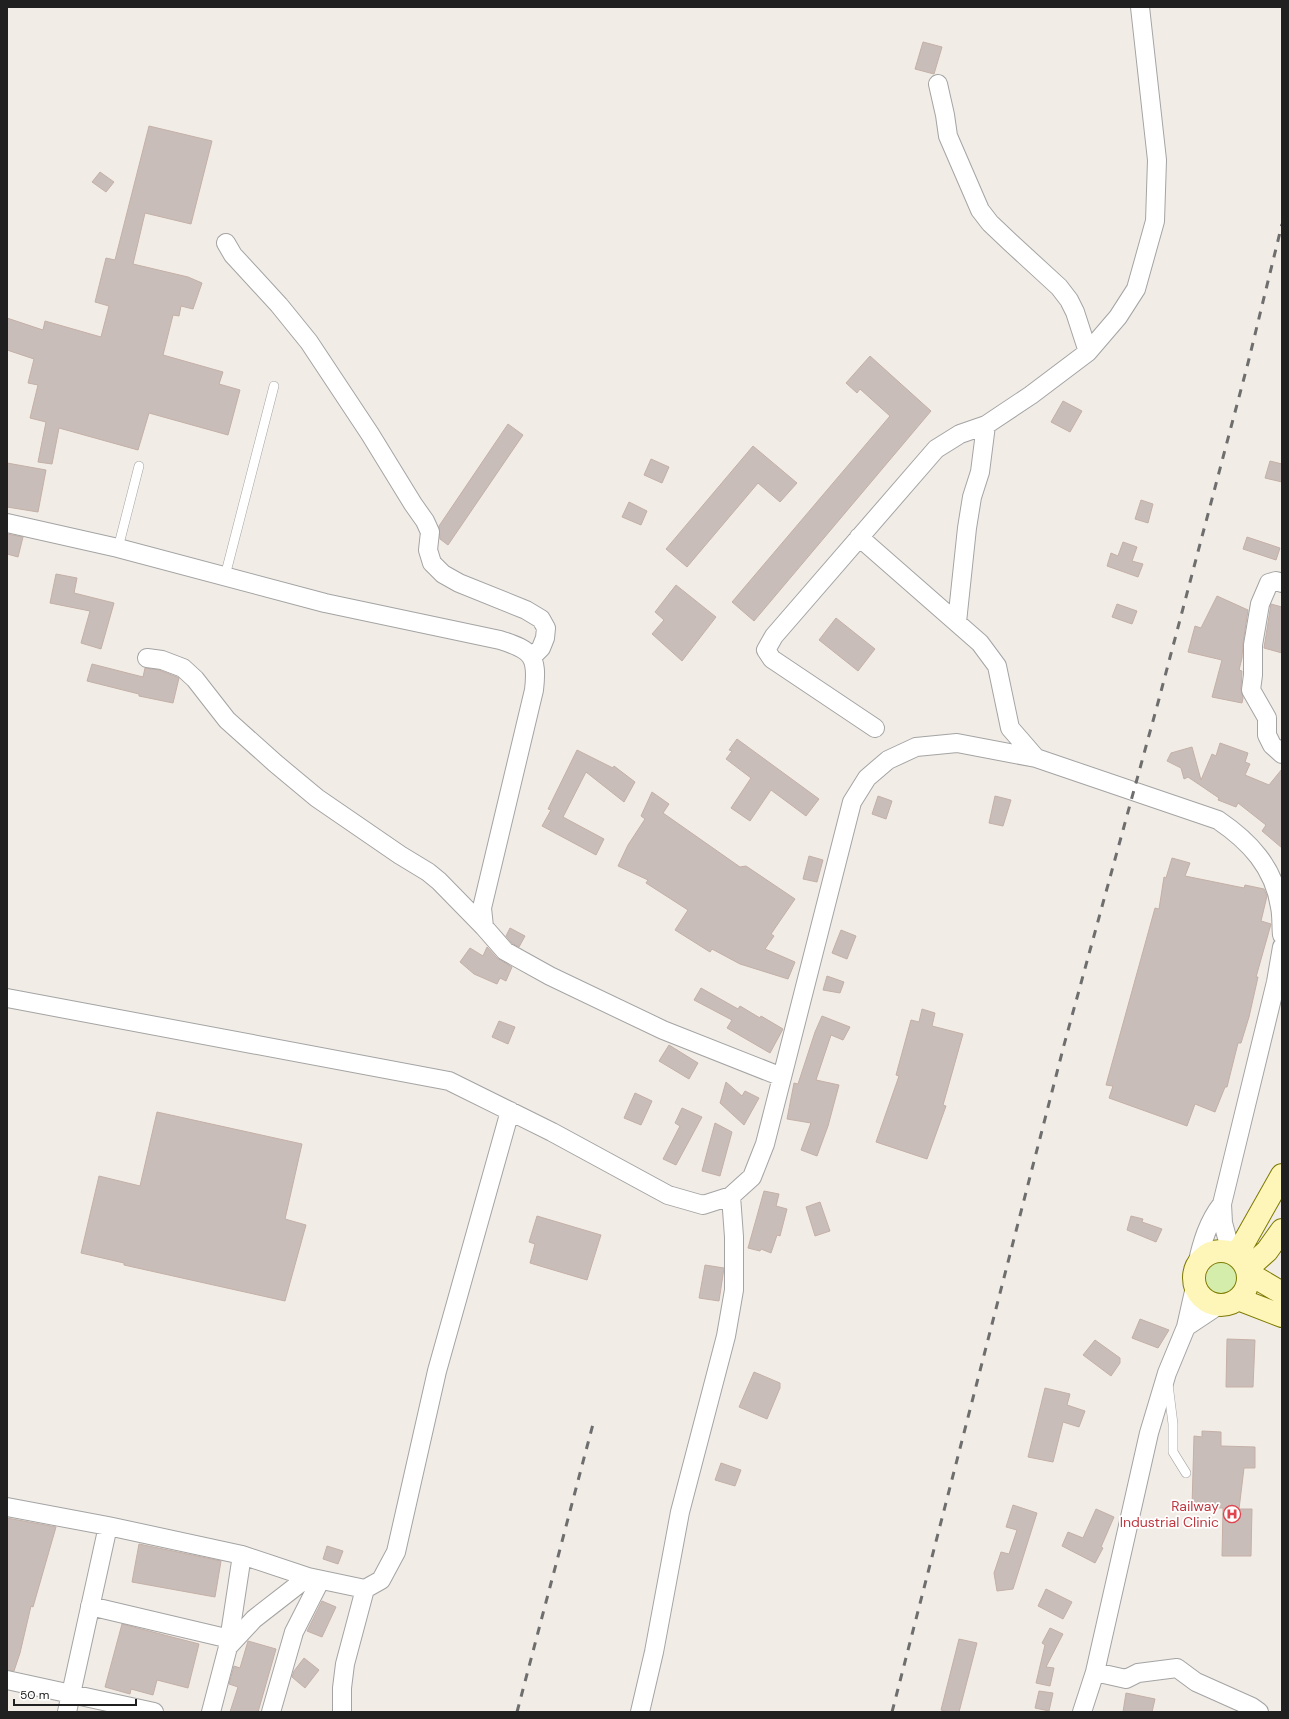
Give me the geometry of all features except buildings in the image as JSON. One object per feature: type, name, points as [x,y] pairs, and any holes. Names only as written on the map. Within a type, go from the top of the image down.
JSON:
[{"type":"street","points":[[875,728],[772,659],[766,650],[774,636],[936,449],[960,434],[986,425],[1031,395],[1088,352],[1118,317],[1136,289],[1155,221],[1157,160],[1140,7]]},
{"type":"street","points":[[938,84],[948,136],[980,210],[990,223],[1059,287],[1069,300],[1075,312],[1088,352]]},
{"type":"street","points":[[226,243],[233,255],[279,305],[309,342],[370,434],[425,521],[430,532],[428,550],[432,562],[443,574],[459,583],[526,610],[540,619],[546,628],[545,638],[541,648],[532,657]]},
{"type":"street","points":[[957,622],[967,528],[972,497],[980,472],[986,425]]},
{"type":"street","points":[[7,523],[118,548],[325,603],[500,640],[520,646],[532,657],[536,672],[534,690],[482,908],[484,927]]},
{"type":"street","points":[[859,537],[980,643],[997,666],[1010,728],[1036,758]]},
{"type":"street","points":[[1282,583],[1276,581],[1269,583],[1260,604],[1253,645],[1253,674],[1251,690],[1267,718],[1267,735],[1272,745],[1282,754]]},
{"type":"street","points":[[147,658],[162,660],[183,668],[195,679],[227,720],[275,764],[317,798],[400,855],[428,872],[439,881],[484,927],[505,951],[550,976],[663,1030],[782,1077]]},
{"type":"street","points":[[7,998],[449,1081],[510,1110],[668,1195],[704,1204],[731,1196],[752,1177],[765,1144],[852,802],[867,778],[888,760],[916,747],[957,743],[1036,758],[1218,820],[1236,832],[1256,851],[1271,877],[1280,906],[1282,935]]},
{"type":"street","points":[[1186,1327],[1229,1302],[1247,1287],[1241,1262],[1223,1223],[1222,1204],[1276,982],[1282,947]]},
{"type":"street","points":[[7,1507],[108,1526],[242,1555],[314,1579],[365,1589],[381,1580],[396,1552],[437,1371],[510,1110]]},
{"type":"street","points":[[1241,1262],[1243,1244],[1282,1175]]},
{"type":"street","points":[[640,1712],[654,1652],[680,1512],[726,1336],[733,1297],[734,1237],[731,1196]]},
{"type":"street","points":[[1082,1712],[1095,1672],[1149,1433],[1167,1373],[1186,1327],[1195,1287],[1195,1272],[1202,1244],[1212,1216],[1222,1204]]},
{"type":"street","points":[[1241,1262],[1267,1251],[1282,1230]]},
{"type":"street","points":[[1197,1265],[1202,1258],[1216,1251],[1241,1262],[1282,1293]]},
{"type":"street","points":[[1195,1287],[1204,1300],[1229,1302],[1282,1316]]},
{"type":"street","points":[[67,1712],[108,1526]]},
{"type":"street","points":[[211,1712],[229,1643],[242,1555]]},
{"type":"street","points":[[229,1643],[254,1619],[314,1579]]},
{"type":"street","points":[[270,1712],[294,1632],[314,1579]]},
{"type":"street","points":[[342,1712],[342,1688],[345,1664],[365,1589]]},
{"type":"street","points":[[90,1606],[229,1643]]},
{"type":"street","points":[[1095,1672],[1126,1679],[1138,1673],[1177,1668],[1196,1682],[1260,1712]]},
{"type":"street","points":[[7,1680],[154,1712]]},
{"type":"lane","points":[[225,576],[274,386]]},
{"type":"lane","points":[[118,548],[139,466]]},
{"type":"lane","points":[[1167,1373],[1173,1424],[1173,1452],[1186,1473]]},
{"type":"green space","points":[[1226,1262],[1235,1267],[1239,1272],[1239,1286],[1235,1291],[1230,1295],[1220,1296],[1216,1295],[1207,1286],[1206,1276],[1207,1272],[1216,1263]]},
{"type":"railway","points":[[892,1712],[1064,1045],[1159,699],[1248,363],[1282,224]]},
{"type":"railway","points":[[517,1712],[593,1424]]},
{"type":"place","name":"Railway Industrial Clinic","points":[[1232,1514]]}]
